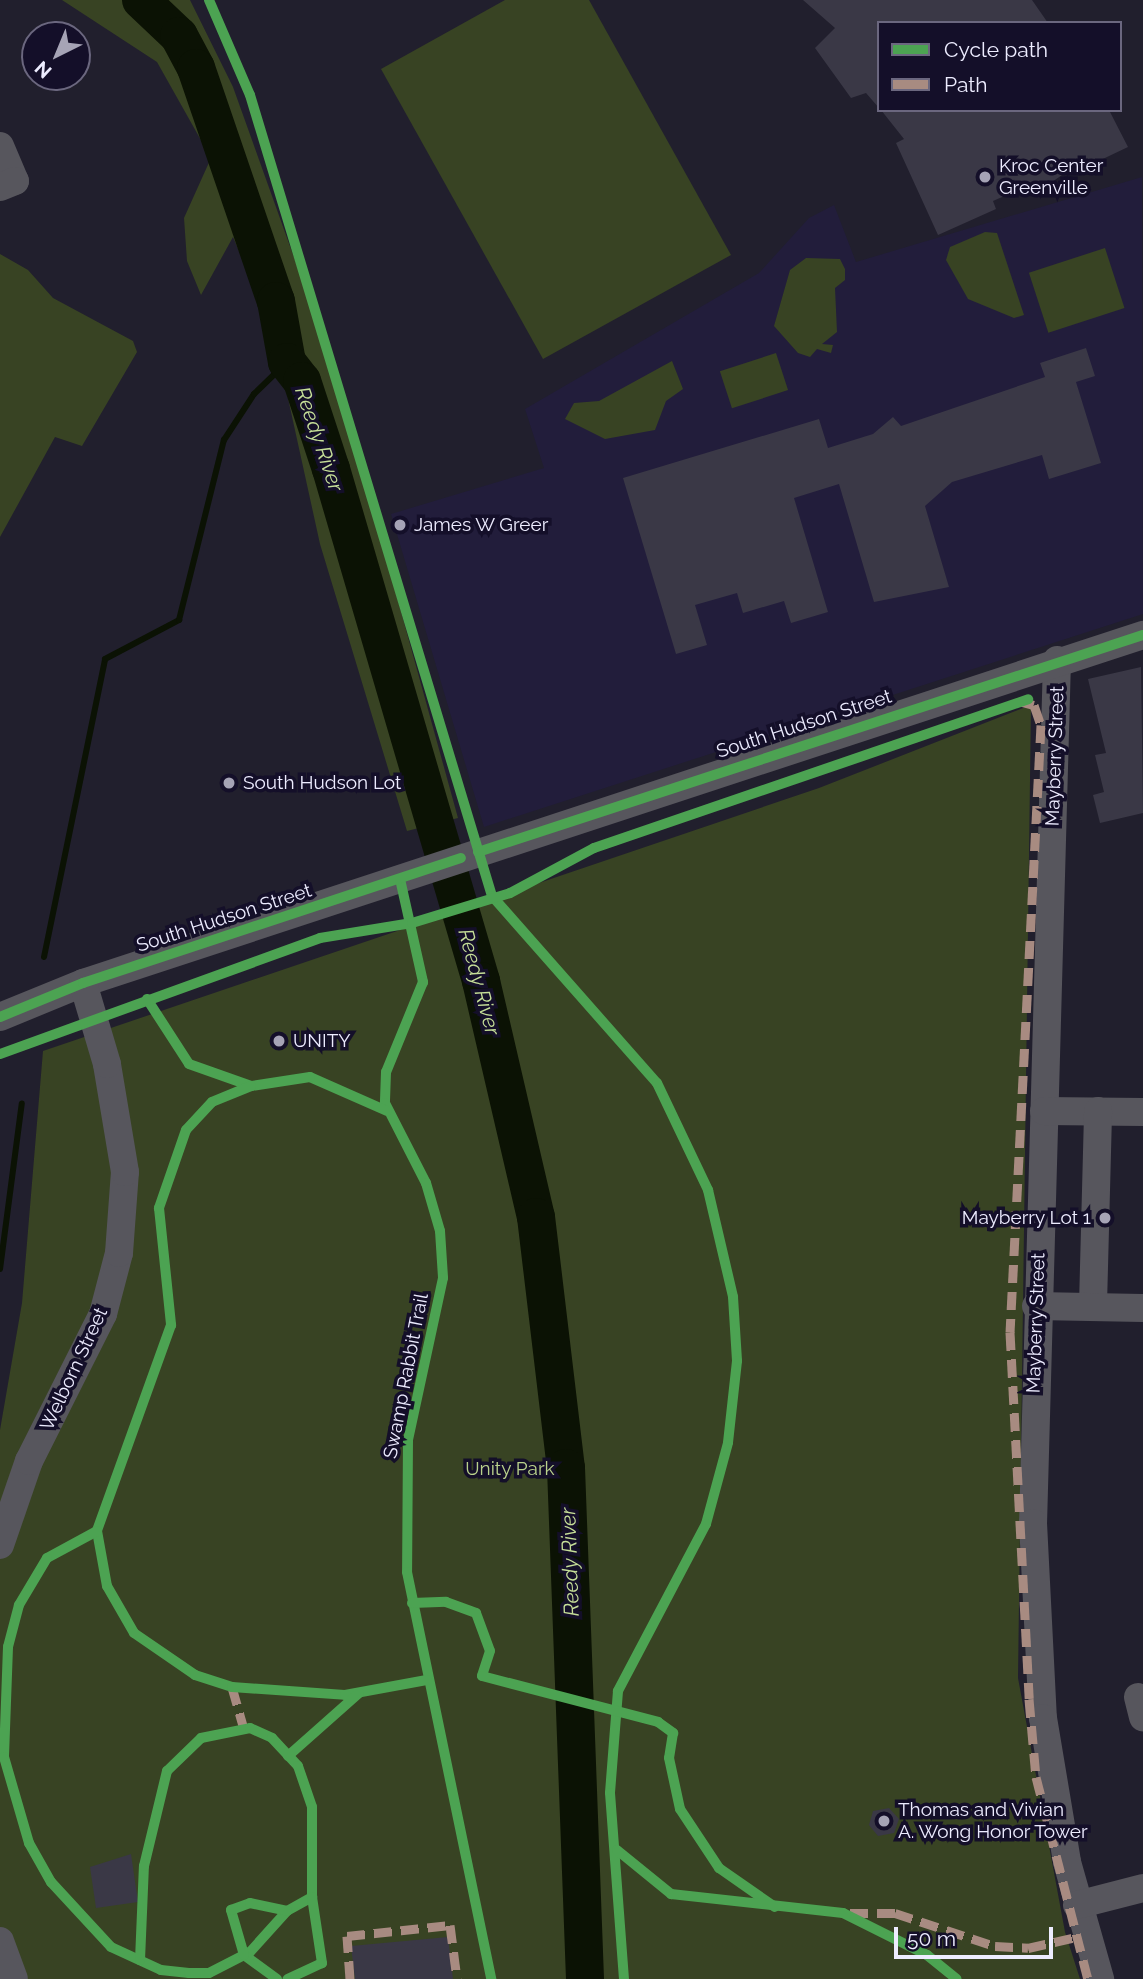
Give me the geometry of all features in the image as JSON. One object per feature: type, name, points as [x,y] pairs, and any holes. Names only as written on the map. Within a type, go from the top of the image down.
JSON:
[{"type":"street","points":[[0,146],[8,184]]},
{"type":"street","name":"South Hudson Street","points":[[0,1017],[83,983],[1057,660],[1143,635]]},
{"type":"street","name":"Mayberry Street","points":[[1057,660],[1036,1306],[1033,1523],[1043,1718],[1077,1905],[1100,1979]]},
{"type":"street","name":"Welborn Street","points":[[0,1545],[29,1461],[103,1314],[119,1253],[125,1172],[107,1064],[83,983]]},
{"type":"street","points":[[1044,1111],[1143,1112]]},
{"type":"street","points":[[1093,1306],[1098,1111]]},
{"type":"street","points":[[1036,1306],[1143,1308]]},
{"type":"street","points":[[1077,1905],[1143,1888]]},
{"type":"street","points":[[0,1941],[14,1979]]},
{"type":"shaded area","points":[[1142,177],[1143,614],[484,827],[391,514],[544,468],[525,409],[759,273],[809,218],[834,205],[856,262]]},
{"type":"green space","points":[[62,0],[190,0],[233,87],[334,369],[458,818],[407,831],[320,544],[273,330],[233,237],[201,295],[187,261],[184,218],[211,158],[157,62]]},
{"type":"green space","points":[[505,0],[589,0],[731,255],[543,359],[381,69]]},
{"type":"green space","points":[[985,232],[997,233],[1024,315],[1014,318],[968,299],[946,260],[950,247]]},
{"type":"green space","points":[[1105,248],[1124,308],[1048,333],[1029,273]]},
{"type":"green space","points":[[0,254],[28,270],[53,298],[133,341],[137,352],[82,446],[55,437],[0,537]]},
{"type":"green space","points":[[806,258],[840,259],[845,269],[845,280],[835,288],[837,332],[822,344],[833,345],[831,353],[817,349],[810,357],[798,353],[774,326],[790,270]]},
{"type":"green space","points":[[776,353],[788,390],[732,408],[720,371]]},
{"type":"green space","points":[[672,361],[683,389],[666,401],[655,430],[605,439],[565,419],[574,403],[599,401]]},
{"type":"green space","name":"Unity Park","points":[[1031,705],[1018,1678],[1065,1932],[1080,1979],[0,1979],[0,1430],[22,1303],[43,1051],[819,788]]},
{"type":"building","points":[[803,0],[1032,0],[1047,21],[877,21],[877,106],[866,93],[851,98],[815,48],[835,28]]},
{"type":"building","name":"Kroc Center Greenville","points":[[883,112],[1110,112],[1128,147],[1086,167],[1082,161],[1032,196],[1025,187],[993,201],[996,209],[938,235],[896,143],[904,139]]},
{"type":"building","points":[[1086,348],[1095,376],[1076,382],[1101,463],[1049,479],[1042,455],[952,482],[925,506],[949,587],[874,602],[839,484],[794,498],[828,612],[791,623],[784,601],[743,613],[737,593],[695,605],[707,645],[676,654],[623,478],[819,419],[828,448],[873,434],[893,417],[901,426],[1045,377],[1040,363]]},
{"type":"building","points":[[1141,667],[1143,813],[1100,823],[1093,795],[1104,792],[1095,755],[1106,753],[1088,679]]},
{"type":"building","name":"Thomas and Vivian A. Wong Honor Tower","points":[[889,1808],[899,1819],[894,1833],[878,1836],[869,1825],[873,1811]]},
{"type":"building","points":[[131,1854],[138,1902],[96,1908],[90,1867]]},
{"type":"building","points":[[448,1937],[453,1979],[355,1979],[351,1946]]},
{"type":"waterway","name":"Reedy River","points":[[141,0],[179,36],[196,68],[276,301],[287,362],[302,381],[331,469],[481,981],[536,1217],[566,1468],[585,1979]]},
{"type":"waterway","points":[[44,957],[105,659],[179,620],[224,440],[254,394],[287,362]]},
{"type":"waterway","points":[[0,1269],[22,1103]]},
{"type":"marked path","points":[[1022,702],[1034,705],[1041,725],[1010,1332],[1029,1699],[1036,1777],[1088,1979]]},
{"type":"marked path","points":[[232,1687],[244,1729]]},
{"type":"marked path","points":[[850,1913],[895,1913],[995,1946],[1028,1948],[1076,1937]]},
{"type":"marked path","points":[[350,1979],[347,1936],[450,1925],[457,1979]]},
{"type":"cycle path","points":[[209,0],[250,95],[492,896],[657,1083],[708,1190],[733,1297],[737,1361],[728,1443],[706,1524],[618,1691],[610,1793],[624,1979]]},
{"type":"cycle path","points":[[478,852],[1143,635]]},
{"type":"cycle path","points":[[0,1054],[320,938],[412,923],[510,893],[594,848],[1028,699]]},
{"type":"cycle path","points":[[0,1017],[83,983],[461,858]]},
{"type":"cycle path","name":"Swamp Rabbit Trail","points":[[400,879],[423,982],[386,1072],[385,1103],[426,1183],[440,1231],[443,1278],[408,1440],[407,1572],[491,1979]]},
{"type":"cycle path","points":[[147,999],[189,1064],[251,1086]]},
{"type":"cycle path","points":[[387,1111],[310,1077],[251,1086],[212,1102],[186,1130],[159,1208],[171,1325],[97,1531],[107,1586],[134,1633],[195,1675],[232,1687],[345,1695],[427,1680]]},
{"type":"cycle path","points":[[97,1531],[47,1558],[19,1605],[8,1647],[4,1757],[29,1843],[51,1882],[111,1947],[161,1970],[189,1973],[209,1973],[250,1952],[287,1911],[312,1897]]},
{"type":"cycle path","points":[[412,1603],[446,1602],[476,1613],[490,1651],[482,1676],[658,1722],[673,1733],[669,1758],[680,1809],[719,1868],[775,1907]]},
{"type":"cycle path","points":[[288,1756],[359,1693]]},
{"type":"cycle path","points":[[140,1960],[144,1866],[167,1771],[201,1738],[250,1728],[272,1738],[298,1766],[312,1807],[312,1897],[322,1963],[288,1979]]},
{"type":"cycle path","points":[[617,1850],[671,1894],[843,1913],[927,1955],[957,1979]]},
{"type":"cycle path","points":[[277,1979],[244,1955],[231,1910],[250,1903],[287,1911]]},
{"type":"place","name":"Kroc Center Greenville","points":[[985,177]]},
{"type":"place","name":"James W Greer","points":[[400,525]]},
{"type":"place","name":"South Hudson Lot","points":[[229,783]]},
{"type":"place","name":"UNITY","points":[[279,1041]]},
{"type":"place","name":"Mayberry Lot 1","points":[[1105,1218]]},
{"type":"place","name":"Thomas and Vivian A. Wong Honor Tower","points":[[884,1821]]}]
